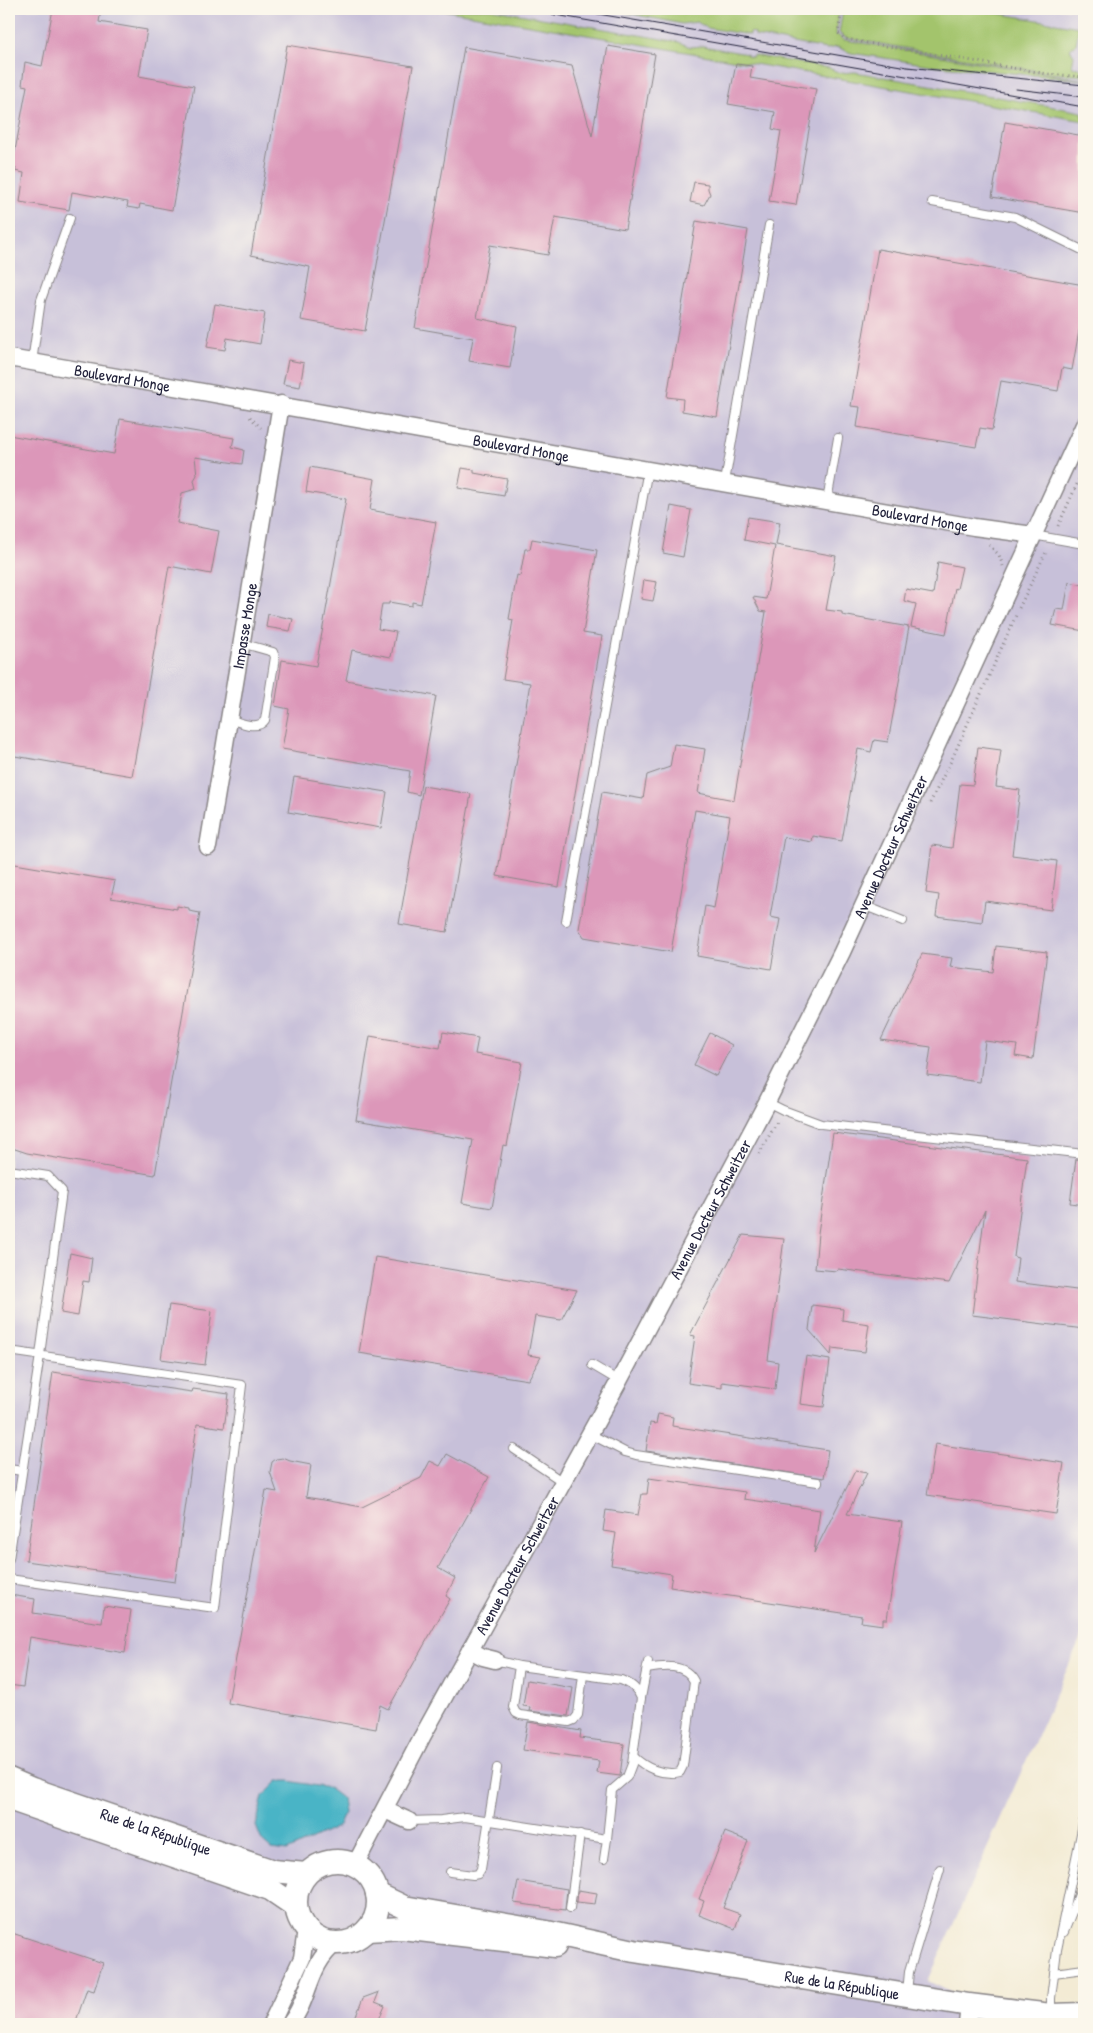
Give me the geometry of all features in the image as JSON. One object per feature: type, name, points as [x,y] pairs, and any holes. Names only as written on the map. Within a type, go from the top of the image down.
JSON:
[{"type":"main road","name":"Rue de la République","points":[[9,1779],[273,1871],[306,1874]]},
{"type":"main road","name":"Rue de la République","points":[[9,1799],[270,1889],[296,1906]]},
{"type":"main road","points":[[329,1862],[342,1862],[354,1865],[373,1882],[377,1894],[376,1913],[367,1930],[358,1937],[347,1942],[324,1941],[306,1930],[299,1919],[296,1895],[300,1884],[306,1874],[317,1866],[329,1862]]},
{"type":"main road","name":"Rue de la République","points":[[377,1894],[404,1907],[547,1932],[634,1951],[906,1995],[968,2015],[1084,2014]]},
{"type":"main road","name":"Rue de la République","points":[[367,1930],[402,1928],[533,1945],[634,1951]]},
{"type":"main road","name":"Rue de la République","points":[[1051,2015],[1076,2024]]},
{"type":"street","name":"Boulevard Monge","points":[[9,358],[281,404],[974,527],[1033,535]]},
{"type":"street","name":"Impasse Monge","points":[[208,847],[281,404]]},
{"type":"street","name":"Avenue Docteur Schweitzer","points":[[354,1865],[470,1650],[619,1381],[767,1102],[863,905],[1084,425]]},
{"type":"street","points":[[470,1650],[483,1658],[495,1660]]},
{"type":"street","points":[[385,1810],[409,1821]]},
{"type":"street","points":[[270,2024],[302,1958],[306,1930]]},
{"type":"street","points":[[290,2024],[306,1996],[316,1965],[325,1952],[336,1943]]},
{"type":"lane","points":[[932,202],[1016,217],[1084,251]]},
{"type":"lane","points":[[32,362],[41,300],[70,218]]},
{"type":"lane","points":[[725,482],[768,224]]},
{"type":"lane","points":[[827,501],[838,438]]},
{"type":"lane","points":[[566,921],[648,469]]},
{"type":"lane","points":[[1033,535],[1084,544]]},
{"type":"lane","points":[[229,719],[244,724],[258,726],[262,724],[271,684],[275,657],[273,652],[242,643]]},
{"type":"lane","points":[[863,905],[903,921]]},
{"type":"lane","points":[[767,1102],[821,1124],[1084,1154]]},
{"type":"lane","points":[[9,1170],[48,1176],[62,1191],[40,1355],[9,1559]]},
{"type":"lane","points":[[9,1351],[242,1385],[215,1608],[9,1579]]},
{"type":"lane","points":[[592,1365],[619,1381]]},
{"type":"lane","points":[[590,1434],[625,1452],[636,1455],[818,1482]]},
{"type":"lane","points":[[514,1449],[563,1482]]},
{"type":"lane","points":[[9,1470],[22,1472]]},
{"type":"lane","points":[[495,1660],[519,1666],[621,1680],[631,1684],[642,1698]]},
{"type":"lane","points":[[519,1666],[513,1707],[516,1713],[569,1722],[578,1716],[583,1674]]},
{"type":"lane","points":[[604,1860],[612,1790],[627,1778],[633,1756],[648,1666],[673,1666],[685,1670],[692,1675],[694,1680],[683,1766],[680,1772],[674,1774],[658,1771],[644,1766],[633,1756]]},
{"type":"lane","points":[[450,1872],[473,1875],[478,1874],[481,1869],[487,1820],[497,1768]]},
{"type":"lane","points":[[409,1821],[465,1817],[607,1839]]},
{"type":"lane","points":[[1051,2015],[1051,1998],[1057,1950],[1084,1819]]},
{"type":"lane","points":[[570,1908],[580,1834]]},
{"type":"lane","points":[[906,1995],[909,1972],[940,1869]]},
{"type":"lane","points":[[1057,1950],[1084,1882]]},
{"type":"lane","points":[[1054,1974],[1084,1969]]},
{"type":"path","points":[[842,9],[838,33],[845,39],[1048,74],[1084,77]]},
{"type":"path","points":[[1058,526],[1084,469]]},
{"type":"path","points":[[1032,580],[1046,552]]},
{"type":"shaded area","points":[[9,9],[1084,9],[1084,1631],[928,1981],[1004,2019],[1021,2024],[9,2024]]},
{"type":"green space","points":[[437,9],[490,9],[679,42],[690,47],[703,46],[747,54],[747,56],[753,57],[753,55],[829,68],[840,73],[855,72],[1082,112],[1084,121]]},
{"type":"green space","points":[[607,9],[840,9],[836,34],[845,40],[1084,80],[930,65],[851,53],[837,47],[827,49],[755,36],[755,33],[750,32],[750,35],[707,28],[697,22],[682,24]]},
{"type":"green space","points":[[843,9],[972,9],[1079,27],[1076,44],[1070,49],[1074,55],[1072,67],[1084,69],[1084,76],[1050,73],[846,38],[839,33]]},
{"type":"water","points":[[278,1781],[329,1788],[342,1798],[344,1813],[339,1826],[287,1851],[271,1849],[262,1841],[256,1826],[263,1796]]},
{"type":"building","points":[[53,9],[101,10],[99,22],[147,30],[139,76],[194,86],[172,210],[140,204],[139,209],[127,207],[128,202],[72,192],[69,210],[20,202],[24,173],[15,171],[16,168],[12,167],[27,86],[22,85],[25,62],[42,66]]},
{"type":"building","points":[[287,45],[413,66],[365,331],[301,320],[310,267],[251,255]]},
{"type":"building","points":[[608,46],[655,54],[625,229],[555,217],[548,255],[490,245],[477,318],[517,326],[510,368],[469,361],[473,338],[415,328],[464,47],[572,66],[592,136]]},
{"type":"building","points":[[736,64],[752,66],[750,78],[816,89],[796,205],[769,201],[781,131],[772,129],[775,112],[728,104]]},
{"type":"building","points":[[1005,122],[1084,136],[1084,213],[992,197]]},
{"type":"building","points":[[694,182],[708,184],[710,194],[704,205],[690,202]]},
{"type":"building","points":[[696,221],[748,230],[717,417],[682,411],[683,399],[667,397]]},
{"type":"building","points":[[878,249],[1084,285],[1084,303],[1072,370],[1062,368],[1058,391],[1001,381],[992,430],[980,428],[976,447],[857,427],[860,407],[851,406]]},
{"type":"building","points":[[215,304],[265,313],[260,344],[227,338],[225,350],[207,347]]},
{"type":"building","points":[[288,360],[304,363],[300,387],[283,384]]},
{"type":"building","points":[[120,419],[234,438],[232,447],[244,450],[242,464],[195,457],[197,475],[194,480],[196,489],[182,493],[177,523],[219,531],[211,574],[169,566],[132,776],[9,755],[9,435],[114,454]]},
{"type":"building","points":[[310,467],[375,479],[370,510],[436,522],[421,604],[412,602],[412,606],[389,602],[389,604],[382,604],[378,629],[396,632],[391,657],[352,650],[346,680],[436,696],[419,795],[407,792],[410,771],[282,749],[289,709],[275,706],[282,660],[316,666],[346,499],[306,492]]},
{"type":"building","points":[[462,468],[474,470],[474,473],[507,479],[504,496],[458,488]]},
{"type":"building","points":[[671,506],[691,510],[683,557],[663,553]]},
{"type":"building","points":[[748,517],[780,522],[776,545],[836,556],[826,610],[842,612],[842,615],[909,627],[888,742],[874,740],[871,752],[858,749],[842,841],[813,836],[812,842],[784,837],[770,917],[780,919],[771,969],[697,956],[705,906],[714,908],[730,816],[695,810],[671,952],[584,937],[579,929],[602,792],[643,799],[647,775],[670,767],[674,744],[705,749],[698,793],[734,800],[766,612],[760,611],[753,597],[766,599],[775,546],[744,540]]},
{"type":"building","points":[[532,539],[597,550],[583,633],[602,636],[559,887],[497,876],[530,683],[503,679],[513,620],[509,619],[517,575],[520,576],[525,549],[530,549]]},
{"type":"building","points":[[938,562],[962,567],[957,589],[955,588],[946,634],[911,627],[916,604],[904,601],[906,589],[933,594]]},
{"type":"building","points":[[644,580],[657,582],[653,601],[641,599]]},
{"type":"building","points":[[1069,582],[1084,585],[1084,631],[1052,625],[1056,609],[1064,610]]},
{"type":"building","points":[[268,614],[293,619],[290,631],[266,627]]},
{"type":"building","points":[[978,747],[1001,750],[996,787],[1020,790],[1012,855],[1057,861],[1051,910],[985,901],[982,922],[936,916],[939,895],[926,893],[932,845],[952,848],[960,784],[973,785]]},
{"type":"building","points":[[294,777],[387,792],[381,828],[288,812]]},
{"type":"building","points":[[423,786],[471,794],[447,932],[399,924]]},
{"type":"building","points":[[9,863],[115,881],[111,898],[177,909],[177,906],[189,908],[189,911],[200,913],[155,1175],[27,1153],[9,1147]]},
{"type":"building","points":[[996,946],[1047,952],[1033,1059],[1015,1056],[1017,1045],[985,1041],[980,1082],[927,1075],[931,1047],[881,1040],[922,954],[952,958],[950,967],[993,972]]},
{"type":"building","points":[[443,1032],[478,1038],[475,1054],[522,1062],[507,1146],[503,1145],[492,1208],[462,1203],[473,1140],[356,1120],[370,1036],[440,1048]]},
{"type":"building","points":[[710,1033],[732,1045],[716,1076],[694,1065]]},
{"type":"building","points":[[833,1133],[1027,1158],[1014,1257],[1018,1258],[1015,1282],[1084,1291],[1084,1329],[972,1315],[985,1210],[949,1283],[838,1269],[837,1271],[815,1269],[818,1233]]},
{"type":"building","points":[[1076,1159],[1084,1160],[1084,1205],[1070,1203]]},
{"type":"building","points":[[743,1235],[784,1239],[768,1360],[778,1362],[775,1389],[722,1382],[722,1388],[688,1383],[695,1336],[690,1335]]},
{"type":"building","points":[[70,1253],[92,1258],[89,1282],[83,1281],[78,1316],[61,1313]]},
{"type":"building","points":[[375,1257],[577,1290],[561,1320],[535,1316],[528,1355],[541,1357],[528,1380],[359,1353]]},
{"type":"building","points":[[169,1305],[212,1311],[205,1365],[161,1359]]},
{"type":"building","points":[[812,1305],[843,1309],[842,1320],[869,1324],[865,1352],[832,1348],[831,1355],[809,1330]]},
{"type":"building","points":[[806,1356],[830,1360],[824,1407],[800,1404]]},
{"type":"building","points":[[53,1372],[192,1392],[193,1389],[229,1394],[224,1428],[197,1424],[175,1582],[26,1561]]},
{"type":"building","points":[[658,1414],[673,1417],[672,1426],[828,1450],[824,1478],[646,1451],[650,1423],[656,1424]]},
{"type":"building","points":[[935,1444],[1064,1463],[1056,1514],[927,1495]]},
{"type":"building","points":[[447,1454],[489,1477],[438,1568],[455,1578],[446,1596],[450,1599],[388,1709],[380,1705],[376,1729],[228,1703],[266,1490],[277,1492],[270,1472],[272,1462],[283,1458],[311,1465],[306,1497],[362,1507],[421,1478],[430,1461],[440,1466]]},
{"type":"building","points":[[855,1471],[867,1473],[847,1514],[902,1522],[887,1619],[883,1619],[883,1625],[861,1622],[862,1616],[670,1587],[672,1574],[611,1565],[616,1533],[603,1531],[606,1510],[638,1515],[642,1494],[647,1494],[649,1478],[745,1492],[744,1499],[820,1510],[814,1553]]},
{"type":"building","points":[[10,1595],[35,1599],[33,1613],[102,1623],[104,1606],[131,1610],[125,1653],[30,1637],[23,1687],[9,1685]]},
{"type":"building","points":[[527,1680],[573,1688],[568,1716],[529,1711],[530,1707],[523,1706]]},
{"type":"building","points":[[528,1722],[581,1731],[580,1738],[624,1744],[620,1776],[597,1773],[599,1761],[523,1750]]},
{"type":"building","points":[[725,1832],[748,1841],[723,1908],[740,1914],[735,1929],[699,1915],[704,1901],[699,1899]]},
{"type":"building","points":[[518,1881],[567,1889],[565,1910],[514,1903]]},
{"type":"building","points":[[578,1890],[597,1893],[595,1904],[577,1902]]},
{"type":"building","points":[[9,1932],[103,1963],[94,1991],[87,1989],[75,2024],[9,2024]]},
{"type":"building","points":[[379,1992],[375,2002],[385,2006],[377,2024],[353,2024],[363,1998]]},
{"type":"tram line","points":[[521,9],[1084,107]]},
{"type":"tram line","points":[[569,9],[907,67],[1084,85]]},
{"type":"tram line","points":[[1016,89],[1084,97]]}]
